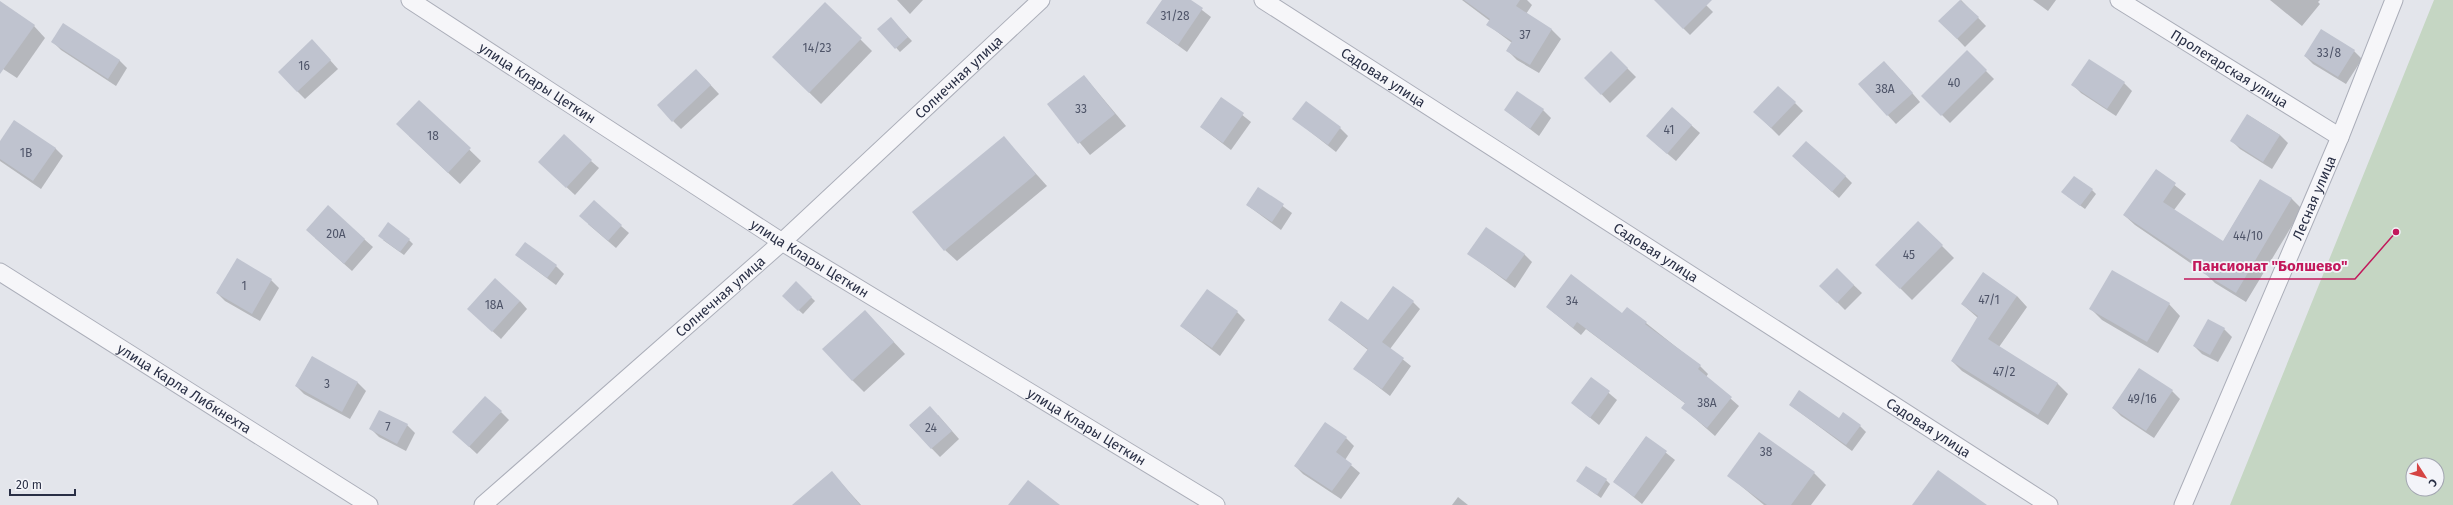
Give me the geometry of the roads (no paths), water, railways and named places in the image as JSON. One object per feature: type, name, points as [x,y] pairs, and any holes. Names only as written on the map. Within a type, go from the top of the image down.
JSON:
[{"type":"street","name":"улица Клары Цеткин","points":[[410,0],[782,242],[1216,505]]},
{"type":"street","name":"Солнечная улица","points":[[483,505],[782,242],[1041,0]]},
{"type":"street","name":"Садовая улица","points":[[1263,0],[2049,505]]},
{"type":"street","name":"Пролетарская улица","points":[[2119,0],[2340,137]]},
{"type":"street","name":"Лесная улица","points":[[2182,505],[2340,137],[2394,0]]},
{"type":"street","name":"улица Карла Либкнехта","points":[[0,272],[369,505]]},
{"type":"place","name":"Пансионат \"Болшево\"","points":[[2396,232]]}]
